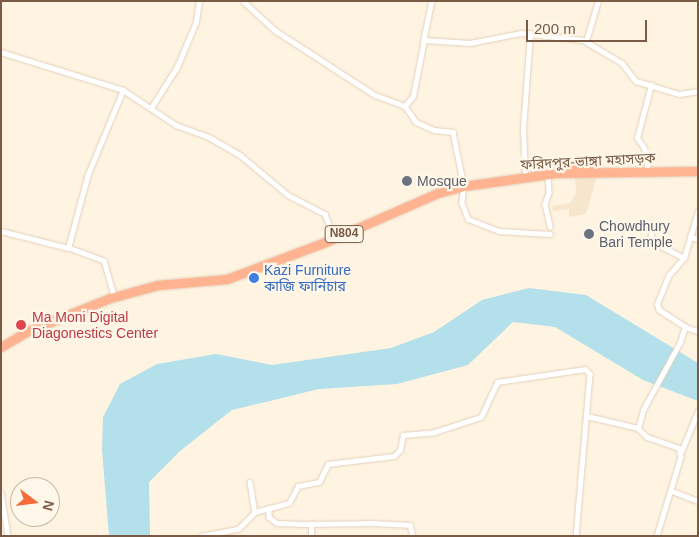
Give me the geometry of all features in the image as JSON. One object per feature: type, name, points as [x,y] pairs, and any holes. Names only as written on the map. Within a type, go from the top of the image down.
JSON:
[{"type":"highway","name":"ফরিদপুর-ভাঙ্গা মহাসড়ক","points":[[1,341],[25,326],[113,295],[158,284],[227,279],[405,205],[463,184],[563,170],[698,166]]},
{"type":"highway","name":"ফরিদপুর-ভাঙ্গা মহাসড়ক","points":[[647,169],[698,171]]},
{"type":"highway","name":"ফরিদপুর-ভাঙ্গা মহাসড়ক","points":[[525,174],[548,174],[563,170]]},
{"type":"highway","name":"ফরিদপুর-ভাঙ্গা মহাসড়ক","points":[[1,347],[28,331],[113,295]]},
{"type":"street","points":[[151,108],[177,67],[196,22],[199,1]]},
{"type":"street","points":[[243,1],[276,31],[375,95],[405,106],[416,122],[424,127],[453,132],[463,184],[462,203],[468,219],[500,231],[550,234]]},
{"type":"street","points":[[405,106],[413,96],[432,1]]},
{"type":"street","points":[[586,41],[598,1]]},
{"type":"street","points":[[424,40],[470,43],[502,34],[530,33],[586,41],[622,63],[636,81],[679,94],[698,91]]},
{"type":"street","points":[[525,174],[523,129],[530,33]]},
{"type":"street","points":[[1,52],[123,90],[176,125],[209,137],[240,155],[288,195],[325,214],[333,236]]},
{"type":"street","points":[[647,169],[644,148],[638,138],[651,85]]},
{"type":"street","points":[[68,248],[88,174],[123,90]]},
{"type":"street","points":[[548,174],[549,193],[546,204],[550,226]]},
{"type":"street","points":[[698,211],[684,258],[669,276],[657,304],[659,310],[684,328],[698,331]]},
{"type":"street","points":[[652,224],[651,241],[684,258]]},
{"type":"street","points":[[1,231],[68,248],[104,261],[113,295]]},
{"type":"street","points":[[690,237],[698,239]]},
{"type":"street","points":[[638,428],[643,410],[680,342],[684,328]]},
{"type":"street","points":[[201,536],[242,527],[255,512],[289,503],[301,484],[319,482],[328,464],[394,456],[400,450],[403,435],[435,432],[481,417],[497,382],[586,369],[590,374],[587,416],[580,459],[576,536]]},
{"type":"street","points":[[658,536],[672,491],[680,452],[698,411]]},
{"type":"street","points":[[587,416],[638,428],[642,434],[674,445],[680,452]]},
{"type":"street","points":[[250,482],[255,512]]},
{"type":"street","points":[[672,491],[698,501]]},
{"type":"street","points":[[1,492],[8,536]]},
{"type":"street","points":[[269,508],[269,517],[276,523],[410,525],[413,536]]},
{"type":"street","points":[[311,524],[311,536]]},
{"type":"shaded area","points":[[597,176],[586,214],[569,217],[569,209],[553,211],[552,206],[570,203],[576,194],[575,178]]},
{"type":"water","points":[[529,288],[586,295],[698,363],[698,401],[643,380],[555,327],[513,322],[468,365],[397,384],[319,389],[232,410],[180,451],[149,482],[150,536],[109,536],[102,450],[103,417],[120,384],[157,364],[216,354],[272,365],[391,348],[434,332],[482,300]]},
{"type":"place","name":"Mosque","points":[[407,181]]},
{"type":"place","name":"Chowdhury Bari Temple","points":[[589,234]]},
{"type":"place","name":"Kazi Furniture কাজি ফার্নিচার","points":[[254,278]]},
{"type":"place","name":"Ma Moni Digital Diagonestics Center","points":[[21,325]]}]
